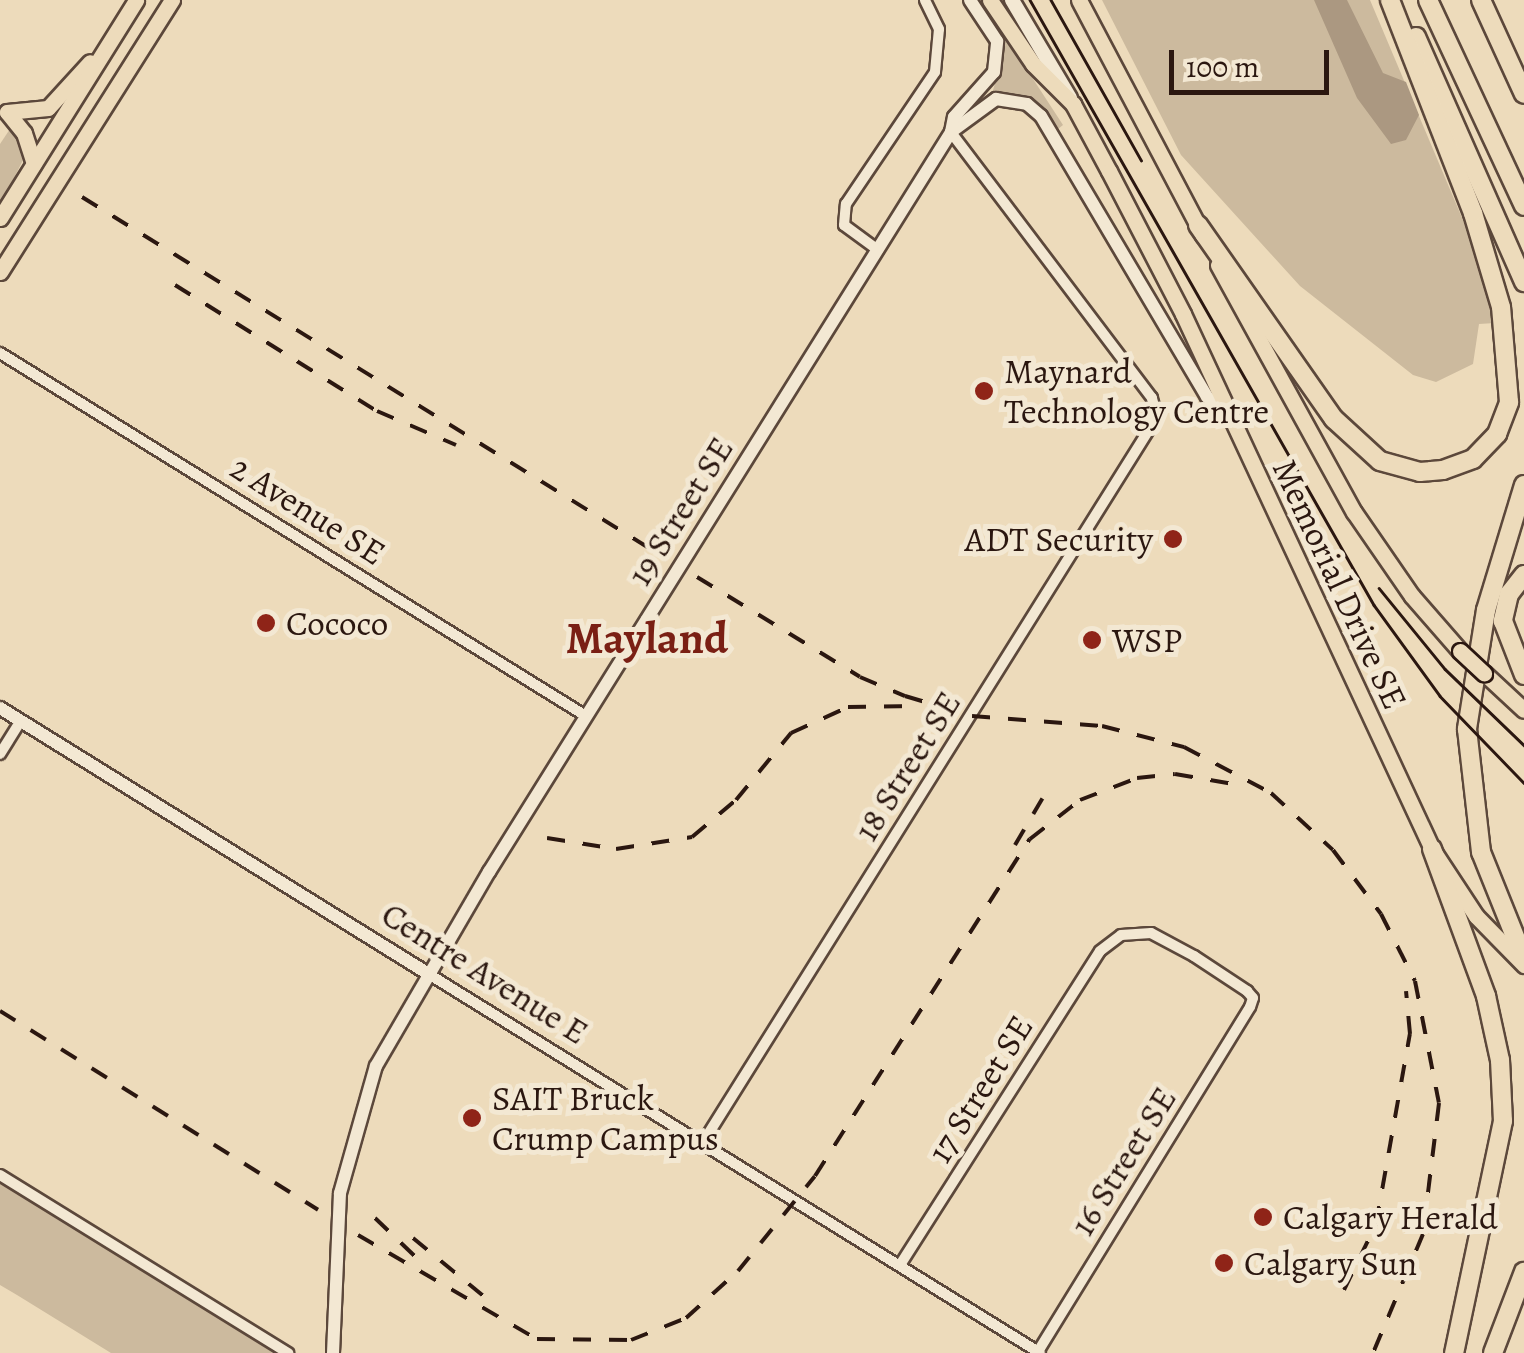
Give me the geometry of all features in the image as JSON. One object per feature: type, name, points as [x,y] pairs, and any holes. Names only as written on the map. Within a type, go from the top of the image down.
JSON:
[{"type":"highway","points":[[1198,226],[1334,420],[1380,461],[1420,472],[1442,470],[1473,459],[1497,434],[1509,402],[1502,307],[1474,213],[1390,0]]},
{"type":"highway","points":[[1399,0],[1524,282]]},
{"type":"highway","points":[[1428,0],[1524,206]]},
{"type":"highway","points":[[1484,0],[1524,66]]},
{"type":"highway","points":[[1484,0],[1524,94]]},
{"type":"highway","points":[[1524,485],[1486,610],[1467,729],[1481,852],[1524,962]]},
{"type":"highway","points":[[1524,575],[1510,594],[1503,621],[1524,676]]},
{"type":"highway","points":[[1432,849],[1486,996],[1500,1060],[1502,1122],[1454,1353]]},
{"type":"highway","points":[[1493,1353],[1524,1272]]},
{"type":"main road","points":[[0,218],[136,0]]},
{"type":"main road","points":[[0,272],[172,0]]},
{"type":"main road","points":[[990,0],[1032,64],[1073,104]]},
{"type":"main road","name":"Memorial Drive SE","points":[[1012,0],[1073,104],[1230,416],[1432,849],[1476,916],[1524,962]]},
{"type":"main road","name":"Memorial Drive SE","points":[[1078,2],[1354,512],[1412,596],[1460,651],[1524,710]]},
{"type":"main road","points":[[3,110],[48,108],[102,55]]},
{"type":"main road","points":[[3,110],[24,133],[34,163]]},
{"type":"street","points":[[878,250],[844,225],[846,204],[934,72],[939,29],[925,0]]},
{"type":"street","name":"19 Street SE","points":[[332,1353],[338,1207],[353,1131],[376,1066],[427,973],[951,132],[954,116],[994,72],[998,41],[970,0]]},
{"type":"street","points":[[951,132],[996,98],[1027,104],[1042,116],[1207,397],[1230,416]]},
{"type":"street","name":"18 Street SE","points":[[702,1144],[1157,416],[1152,398],[951,132]]},
{"type":"street","name":"2 Avenue SE","points":[[1,352],[586,716]]},
{"type":"street","name":"Centre Avenue E","points":[[0,708],[1039,1352]]},
{"type":"street","points":[[0,754],[20,721]]},
{"type":"street","name":"17 Street SE","points":[[900,1265],[1108,942],[1152,933],[1254,998]]},
{"type":"street","name":"16 Street SE","points":[[1039,1352],[1254,998]]},
{"type":"street","points":[[0,1176],[288,1353]]},
{"type":"shaded area","points":[[1102,0],[1370,0],[1479,258],[1495,323],[1479,324],[1473,364],[1436,382],[1413,375],[1300,286],[1181,155]]},
{"type":"shaded area","points":[[1314,0],[1347,0],[1383,73],[1406,82],[1419,115],[1406,140],[1391,144],[1357,98]]},
{"type":"shaded area","points":[[1007,39],[1063,125],[1058,129],[1031,100],[992,94]]},
{"type":"shaded area","points":[[10,129],[27,152],[0,206],[0,144]]},
{"type":"shaded area","points":[[0,1175],[288,1353],[111,1353],[0,1285]]},
{"type":"tram line","points":[[1030,0],[1374,605],[1440,696],[1524,783]]},
{"type":"tram line","points":[[1051,0],[1141,160]]},
{"type":"tram line","points":[[1379,588],[1445,669],[1524,745]]},
{"type":"railway","points":[[82,197],[662,556]]},
{"type":"railway","points":[[175,285],[377,411],[456,445]]},
{"type":"railway","points":[[697,577],[860,677],[905,696],[972,716],[1102,726],[1184,747],[1271,793],[1333,850],[1381,914],[1415,981],[1439,1103],[1423,1234],[1373,1353]]},
{"type":"railway","points":[[547,838],[616,849],[692,837],[736,800],[791,733],[848,707],[916,706]]},
{"type":"railway","points":[[358,1235],[537,1339],[631,1340],[686,1318],[738,1271],[815,1176],[1030,839],[1080,800],[1137,778],[1175,774],[1239,785]]},
{"type":"railway","points":[[1015,845],[1051,784]]},
{"type":"railway","points":[[1344,1290],[1376,1224],[1410,1034],[1406,991]]},
{"type":"railway","points":[[0,1011],[318,1210]]},
{"type":"railway","points":[[375,1218],[422,1263]]},
{"type":"railway","points":[[413,1238],[487,1299]]},
{"type":"place","name":"Maynard Technology Centre","points":[[984,391]]},
{"type":"place","name":"ADT Security","points":[[1173,539]]},
{"type":"place","name":"Cococo","points":[[266,623]]},
{"type":"place","name":"WSP","points":[[1092,640]]},
{"type":"place","name":"SAIT Bruck Crump Campus","points":[[472,1118]]},
{"type":"place","name":"Calgary Herald","points":[[1263,1217]]},
{"type":"place","name":"Calgary Sun","points":[[1224,1263]]},
{"type":"district","name":"Mayland","points":[[647,639]]}]
